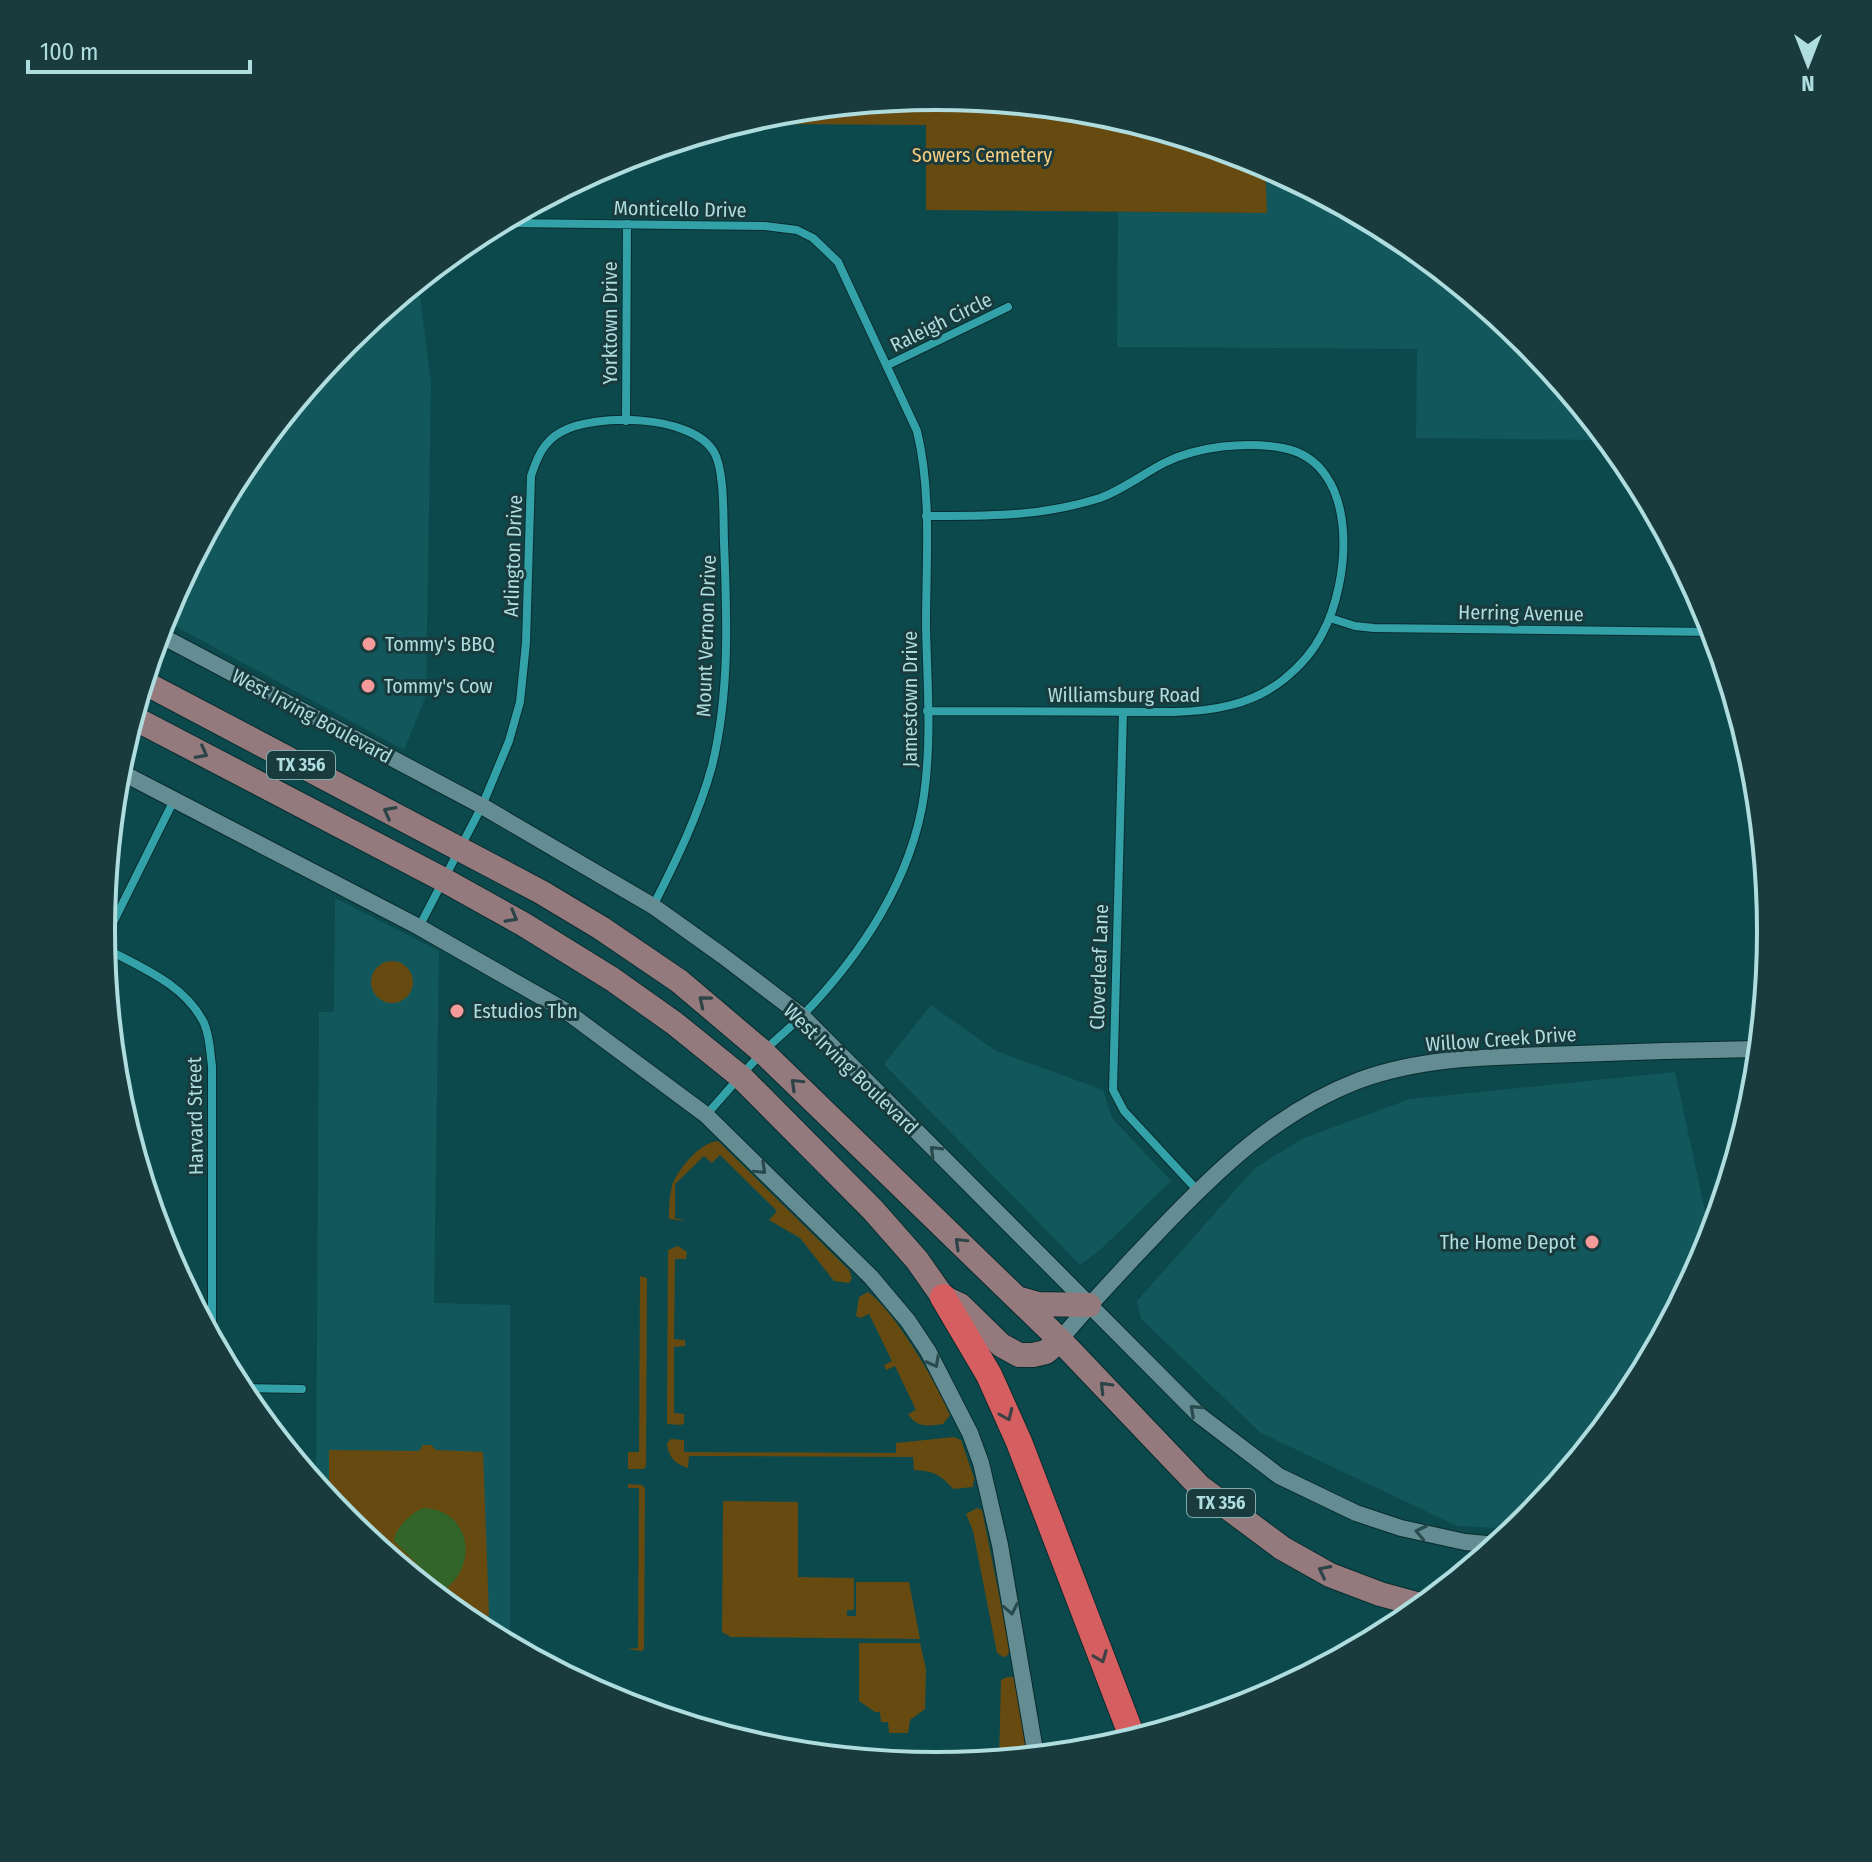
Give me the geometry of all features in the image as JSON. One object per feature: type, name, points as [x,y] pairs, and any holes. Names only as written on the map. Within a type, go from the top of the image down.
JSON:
[{"type":"highway","points":[[943,1297],[989,1375],[1019,1442],[1129,1728]]},
{"type":"main road","name":"TX 356","points":[[153,687],[541,892],[637,951],[679,981],[763,1052],[1016,1297],[1200,1487],[1282,1548],[1330,1575],[1409,1602]]},
{"type":"main road","name":"TX 356","points":[[142,722],[523,924],[612,979],[674,1023],[741,1077],[873,1210],[917,1260],[943,1297]]},
{"type":"main road","points":[[943,1297],[960,1305],[1001,1345],[1019,1355],[1046,1352],[1060,1340]]},
{"type":"main road","points":[[1016,1297],[1038,1304],[1089,1305]]},
{"type":"street","name":"Monticello Drive","points":[[521,223],[765,226],[797,230],[813,238]]},
{"type":"street","name":"Yorktown Drive","points":[[626,421],[627,224]]},
{"type":"street","name":"Jamestown Drive","points":[[706,1115],[833,982],[874,925],[907,855],[924,795],[927,711],[924,465],[917,431],[838,262],[813,238]]},
{"type":"street","name":"Raleigh Circle","points":[[888,365],[1008,307]]},
{"type":"street","name":"Arlington Drive","points":[[419,927],[482,806],[509,741],[522,688],[531,476],[537,459],[550,440],[576,425],[626,421]]},
{"type":"street","name":"Mount Vernon Drive","points":[[626,421],[664,422],[692,433],[713,451],[722,485],[726,592],[720,723],[706,785],[677,858],[653,906]]},
{"type":"street","name":"Williamsburg Road","points":[[926,516],[1015,515],[1055,510],[1103,496],[1168,461],[1193,452],[1238,446],[1284,448],[1310,459],[1331,481],[1340,505],[1342,546],[1339,580],[1330,618],[1322,636],[1298,666],[1280,682],[1245,701],[1210,711],[927,711]]},
{"type":"street","name":"Herring Avenue","points":[[1330,618],[1374,628],[1700,632]]},
{"type":"street","name":"West Irving Boulevard","points":[[169,640],[482,806],[653,906],[802,1016],[1199,1415],[1279,1476],[1356,1513],[1401,1528],[1482,1544]]},
{"type":"street","name":"Cloverleaf Lane","points":[[1123,712],[1113,1090],[1124,1111],[1198,1191]]},
{"type":"street","points":[[130,777],[419,927],[566,1011],[706,1115],[871,1277],[908,1321],[928,1351],[970,1433],[989,1494],[1034,1746]]},
{"type":"street","points":[[115,919],[174,800]]},
{"type":"street","name":"Harvard Street","points":[[116,954],[180,991],[204,1023],[209,1037],[212,1066],[212,1317]]},
{"type":"street","name":"Willow Creek Drive","points":[[1060,1340],[1089,1305],[1239,1151],[1299,1109],[1362,1080],[1433,1061],[1748,1049]]},
{"type":"street","points":[[254,1388],[302,1389]]},
{"type":"shaded area","points":[[1265,179],[1346,220],[1392,248],[1436,280],[1517,350],[1593,440],[1416,438],[1417,349],[1117,347],[1118,212],[1266,213]]},
{"type":"shaded area","points":[[420,294],[431,382],[426,696],[404,750],[174,625],[225,520],[285,431],[355,350]]},
{"type":"shaded area","points":[[335,898],[439,951],[434,1303],[510,1305],[510,1633],[436,1582],[395,1548],[355,1512],[316,1469],[319,1012],[334,1012]]},
{"type":"shaded area","points":[[931,1005],[996,1051],[1103,1090],[1112,1118],[1171,1181],[1100,1250],[1080,1265],[884,1064]]},
{"type":"shaded area","points":[[1675,1072],[1706,1215],[1672,1294],[1619,1387],[1553,1472],[1499,1528],[1457,1526],[1261,1433],[1141,1319],[1137,1301],[1255,1168],[1304,1138],[1410,1099]]},
{"type":"shaded area","points":[[423,1508],[439,1511],[460,1528],[465,1540],[463,1567],[445,1589],[422,1570],[394,1541],[397,1531]]},
{"type":"green space","name":"Sowers Cemetery","points":[[936,110],[1043,117],[1096,126],[1200,154],[1266,179],[1267,213],[926,210],[926,125],[787,124],[829,117]]},
{"type":"green space","points":[[392,961],[407,967],[413,982],[407,997],[392,1003],[377,997],[371,982],[377,967]]},
{"type":"green space","points":[[718,1141],[849,1270],[852,1278],[849,1283],[834,1281],[800,1238],[769,1220],[777,1211],[720,1155],[712,1163],[704,1156],[675,1184],[675,1218],[686,1221],[669,1219],[671,1190],[679,1172],[697,1151]]},
{"type":"green space","points":[[678,1246],[687,1252],[686,1259],[675,1259],[674,1339],[685,1340],[685,1346],[674,1347],[674,1413],[684,1414],[681,1425],[667,1424],[668,1250]]},
{"type":"green space","points":[[640,1276],[647,1278],[646,1466],[644,1469],[628,1469],[628,1452],[639,1452]]},
{"type":"green space","points":[[868,1292],[891,1315],[925,1367],[950,1415],[943,1424],[919,1424],[908,1414],[916,1410],[895,1366],[886,1370],[884,1365],[892,1361],[869,1314],[861,1318],[856,1316],[859,1297]]},
{"type":"green space","points":[[954,1437],[961,1440],[974,1478],[973,1487],[953,1489],[936,1474],[914,1470],[913,1457],[689,1456],[688,1468],[673,1459],[667,1443],[671,1439],[684,1440],[684,1452],[896,1453],[896,1443]]},
{"type":"green space","points":[[423,1445],[431,1445],[436,1450],[483,1452],[488,1619],[395,1548],[329,1483],[329,1450],[419,1451]]},
{"type":"green space","points":[[628,1484],[645,1488],[642,1651],[627,1649],[638,1648],[639,1488],[628,1488]]},
{"type":"green space","points":[[723,1501],[798,1502],[798,1577],[854,1578],[854,1610],[847,1610],[847,1616],[856,1616],[856,1582],[909,1582],[920,1639],[731,1637],[722,1632]]},
{"type":"green space","points":[[977,1508],[982,1510],[1010,1650],[1003,1657],[997,1653],[973,1531],[966,1514]]},
{"type":"green space","points":[[859,1643],[920,1643],[926,1669],[925,1709],[910,1720],[908,1733],[889,1733],[888,1722],[881,1722],[880,1712],[859,1701]]},
{"type":"green space","points":[[1013,1677],[1017,1683],[1029,1746],[999,1749],[1001,1680]]},
{"type":"place","name":"Tommy's BBQ","points":[[369,644]]},
{"type":"place","name":"Tommy's Cow","points":[[368,686]]},
{"type":"place","name":"Estudios Tbn","points":[[457,1011]]},
{"type":"place","name":"The Home Depot","points":[[1592,1242]]}]
